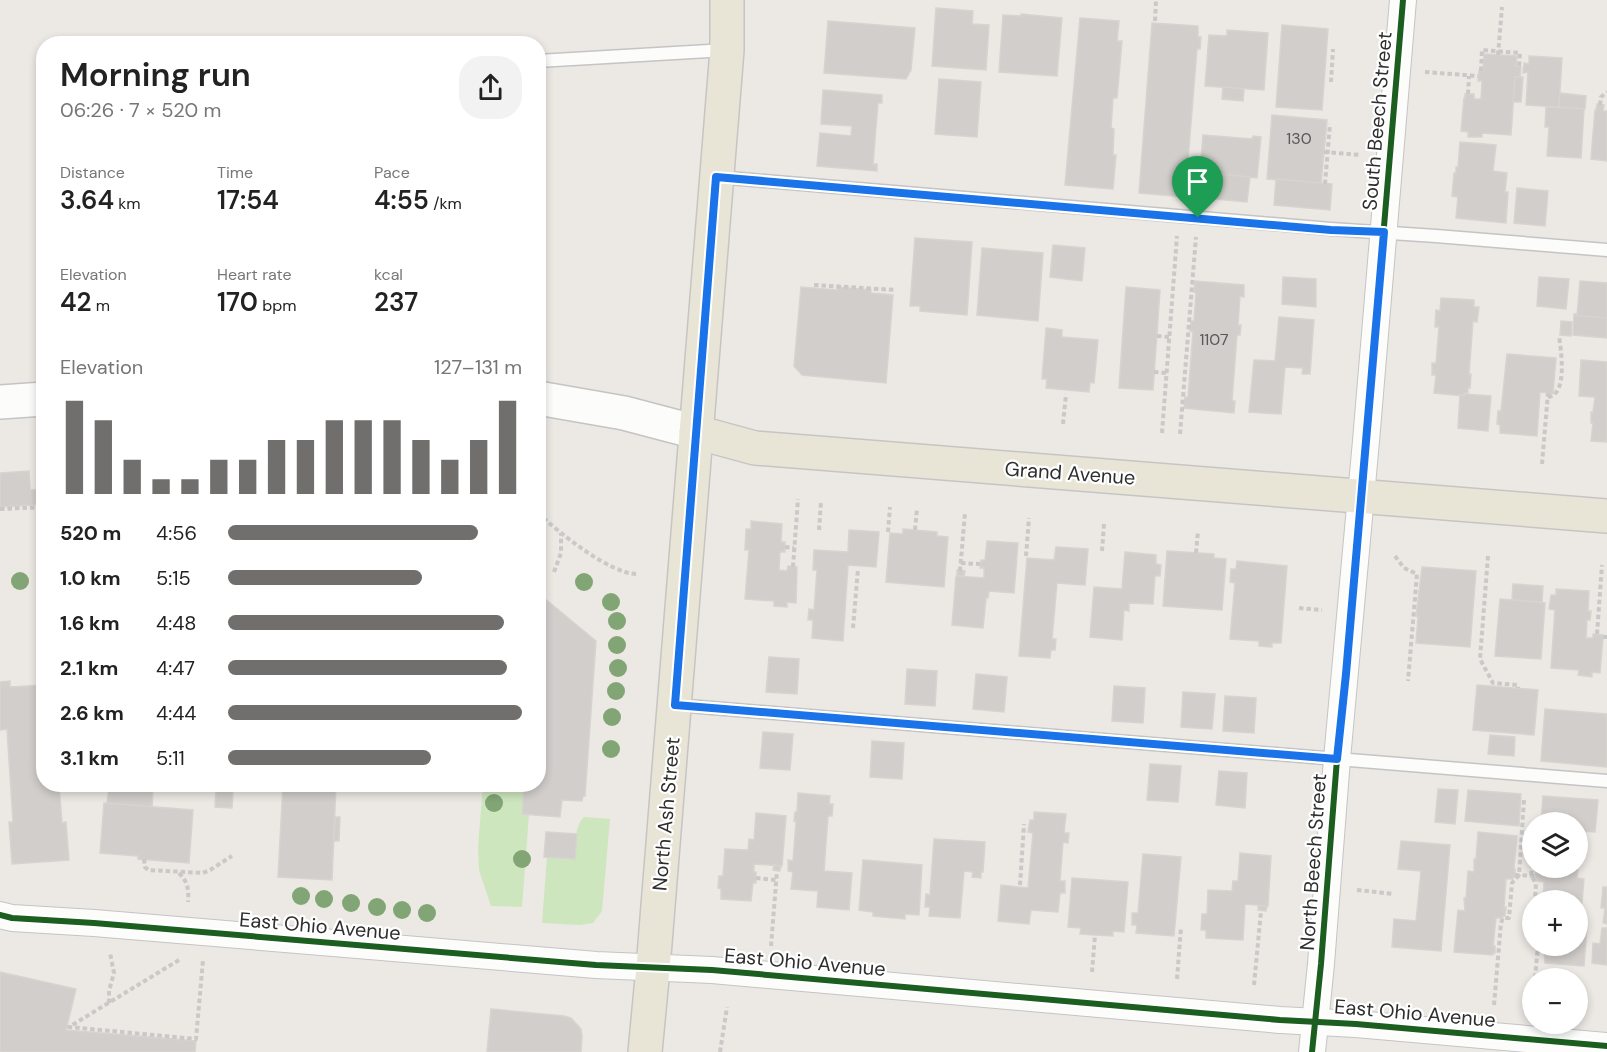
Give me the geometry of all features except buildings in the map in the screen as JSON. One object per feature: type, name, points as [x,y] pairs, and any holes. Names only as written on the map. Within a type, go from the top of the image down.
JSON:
[{"type":"main road","name":"North Ash Street","points":[[645,1052],[727,50],[727,0]]},
{"type":"main road","name":"Grand Avenue","points":[[546,399],[624,413],[755,448],[1607,516]]},
{"type":"main road","points":[[0,402],[36,400]]},
{"type":"street","name":"South Beech Street","points":[[1361,496],[1403,0]]},
{"type":"street","name":"North Beech Street","points":[[1312,1052],[1361,496]]},
{"type":"street","name":"East Ohio Avenue","points":[[0,915],[12,918],[574,963],[711,970],[1607,1046]]},
{"type":"lane","points":[[546,61],[727,50]]},
{"type":"lane","points":[[716,177],[1607,250]]},
{"type":"lane","points":[[675,705],[1607,781]]},
{"type":"path","points":[[1155,21],[1156,0]]},
{"type":"path","points":[[1498,53],[1502,7]]},
{"type":"path","points":[[1330,82],[1333,49]]},
{"type":"path","points":[[1481,71],[1482,50],[1520,53],[1519,66]]},
{"type":"path","points":[[1425,72],[1478,76]]},
{"type":"path","points":[[1468,94],[1469,76]]},
{"type":"path","points":[[1600,105],[1601,97],[1607,92]]},
{"type":"path","points":[[1325,184],[1330,124]]},
{"type":"path","points":[[1326,152],[1361,155]]},
{"type":"path","points":[[1162,433],[1179,216]]},
{"type":"path","points":[[1180,434],[1198,218]]},
{"type":"path","points":[[814,285],[896,290]]},
{"type":"path","points":[[1156,336],[1169,337]]},
{"type":"path","points":[[1542,464],[1548,395],[1556,395],[1559,385],[1562,360],[1559,336]]},
{"type":"path","points":[[1154,372],[1166,373]]},
{"type":"path","points":[[1063,424],[1066,394]]},
{"type":"path","points":[[793,567],[798,499]]},
{"type":"path","points":[[819,530],[821,501]]},
{"type":"path","points":[[0,509],[36,507]]},
{"type":"path","points":[[888,532],[890,507]]},
{"type":"path","points":[[915,530],[917,509]]},
{"type":"path","points":[[960,571],[965,513]]},
{"type":"path","points":[[1026,556],[1029,518]]},
{"type":"path","points":[[546,520],[602,562],[629,574],[636,574]]},
{"type":"path","points":[[1102,551],[1104,524]]},
{"type":"path","points":[[1196,554],[1198,531]]},
{"type":"path","points":[[554,572],[561,553],[561,532]]},
{"type":"path","points":[[785,547],[794,548]]},
{"type":"path","points":[[1395,556],[1404,568],[1417,574],[1408,681]]},
{"type":"path","points":[[1488,556],[1480,659],[1493,683],[1518,685],[1518,688]]},
{"type":"path","points":[[961,563],[980,564]]},
{"type":"path","points":[[1597,634],[1602,565]]},
{"type":"path","points":[[853,628],[858,568]]},
{"type":"path","points":[[1601,581],[1607,587]]},
{"type":"path","points":[[1299,608],[1323,610]]},
{"type":"path","points":[[1494,1005],[1501,923],[1503,918],[1509,918],[1512,883],[1517,875],[1524,800]]},
{"type":"path","points":[[1020,885],[1024,824]]},
{"type":"path","points":[[144,859],[148,870],[203,873],[232,856]]},
{"type":"path","points":[[771,946],[777,871]]},
{"type":"path","points":[[177,872],[189,888],[188,902]]},
{"type":"path","points":[[1517,875],[1522,875]]},
{"type":"path","points":[[756,878],[776,880]]},
{"type":"path","points":[[1357,890],[1394,894]]},
{"type":"path","points":[[1254,985],[1261,911]]},
{"type":"path","points":[[1177,979],[1182,927]]},
{"type":"path","points":[[1092,972],[1095,935]]},
{"type":"path","points":[[109,1004],[109,991],[114,973],[110,953]]},
{"type":"path","points":[[181,959],[69,1028],[196,1039],[203,960]]},
{"type":"path","points":[[720,1052],[727,1007]]},
{"type":"green space","points":[[482,792],[524,792],[522,813],[529,814],[522,907],[491,906],[479,870],[478,847]]},
{"type":"green space","points":[[584,817],[610,819],[602,911],[593,923],[580,925],[542,923],[547,857],[575,859],[577,831]]},
{"type":"cycle path","points":[[1312,1052],[1403,0]]},
{"type":"cycle path","points":[[0,915],[12,918],[596,965],[712,970],[1607,1046]]},
{"type":"route","points":[[716,177],[1198,218],[1331,230],[1384,232],[1337,759],[675,705],[716,177]]}]
